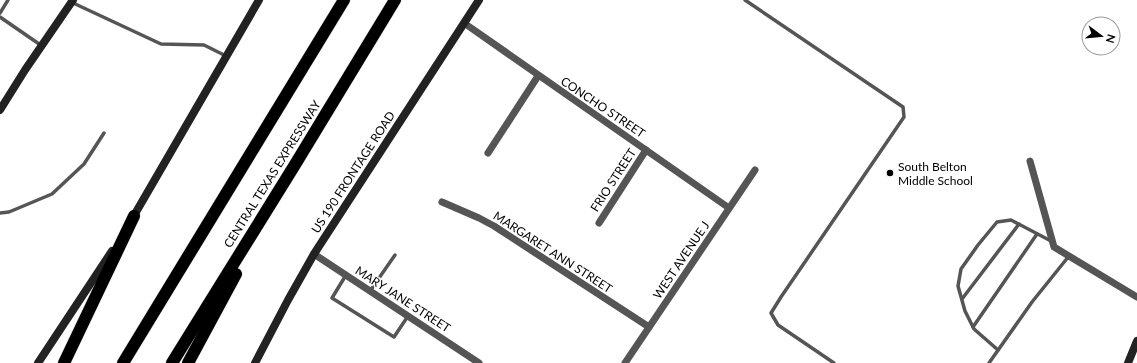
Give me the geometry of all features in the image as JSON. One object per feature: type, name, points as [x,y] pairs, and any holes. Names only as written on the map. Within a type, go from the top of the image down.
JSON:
[{"type":"highway","points":[[123,363],[344,0]]},
{"type":"highway","name":"CENTRAL TEXAS EXPRESSWAY","points":[[172,363],[395,0]]},
{"type":"highway","points":[[188,363],[296,163]]},
{"type":"highway","points":[[64,363],[134,216]]},
{"type":"main road","points":[[38,363],[134,216],[259,0]]},
{"type":"main road","name":"US 190 FRONTAGE ROAD","points":[[255,363],[314,254],[479,0]]},
{"type":"main road","points":[[0,110],[72,1]]},
{"type":"main road","points":[[1128,363],[1137,341]]},
{"type":"street","name":"CONCHO STREET","points":[[464,23],[729,208]]},
{"type":"street","points":[[488,153],[538,76]]},
{"type":"street","name":"FRIO STREET","points":[[599,223],[646,150]]},
{"type":"street","points":[[1030,161],[1054,247],[1137,297]]},
{"type":"street","name":"WEST AVENUE J","points":[[625,363],[755,170]]},
{"type":"street","name":"MARGARET ANN STREET","points":[[442,202],[494,226],[649,327]]},
{"type":"street","name":"MARY JANE STREET","points":[[314,254],[479,363]]},
{"type":"lane","points":[[0,13],[8,0]]},
{"type":"lane","points":[[745,0],[903,107],[904,117],[781,296],[771,313],[778,325],[834,363]]},
{"type":"lane","points":[[72,1],[161,44],[204,45],[226,56]]},
{"type":"lane","points":[[0,17],[42,46]]},
{"type":"lane","points":[[0,213],[9,212],[52,194],[84,164],[104,133]]},
{"type":"lane","points":[[998,350],[974,329],[966,311],[958,286],[961,269],[997,222],[1011,220],[1052,241]]},
{"type":"lane","points":[[962,299],[1019,224]]},
{"type":"lane","points":[[973,326],[1037,234]]},
{"type":"lane","points":[[370,291],[395,255]]},
{"type":"lane","points":[[989,363],[1032,302],[1069,256]]},
{"type":"lane","points":[[346,275],[332,298],[394,337],[408,316]]},
{"type":"place","name":"South Belton Middle School","points":[[890,173]]}]
